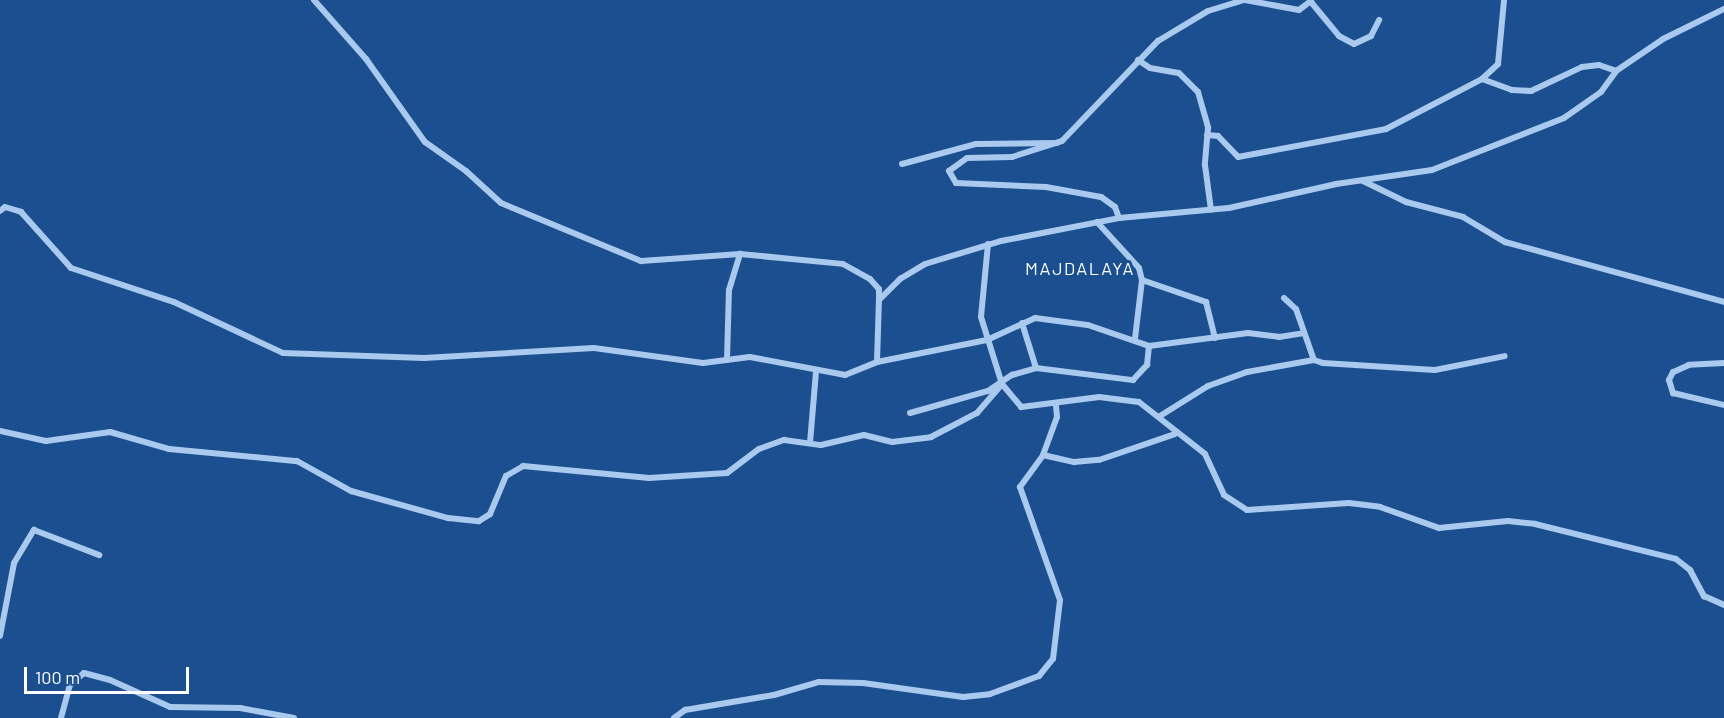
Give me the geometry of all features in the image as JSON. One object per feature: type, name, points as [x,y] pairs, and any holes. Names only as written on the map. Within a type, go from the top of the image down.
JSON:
[{"type":"street","points":[[314,0],[366,59],[425,142],[466,171],[501,203],[642,261],[740,254],[843,264],[870,279],[879,289],[878,362]]},
{"type":"street","points":[[1119,218],[1115,207],[1101,197],[1046,188],[956,183],[950,178],[951,165],[967,158],[1012,157],[1057,143],[1093,115],[1138,60],[1158,41],[1208,11],[1244,0],[1299,10],[1311,1],[1339,36],[1354,44],[1371,36],[1379,20]]},
{"type":"street","points":[[1207,135],[1218,136],[1238,157],[1305,147],[1386,129],[1482,79],[1498,64],[1504,0]]},
{"type":"street","points":[[879,300],[900,279],[925,264],[988,244],[1119,218],[1175,210],[1211,210],[1432,170],[1482,147],[1550,126],[1601,92],[1616,71],[1663,39],[1724,9]]},
{"type":"street","points":[[1138,60],[1190,81],[1202,102],[1207,135],[1205,165],[1211,210]]},
{"type":"street","points":[[1482,79],[1512,90],[1532,91],[1582,67],[1599,65],[1616,71]]},
{"type":"street","points":[[902,164],[976,144],[1057,143]]},
{"type":"street","points":[[1363,181],[1406,202],[1463,216],[1505,242],[1724,302]]},
{"type":"street","points":[[0,211],[5,207],[21,212],[70,268],[174,302],[283,352],[435,358],[594,348],[674,361],[750,357],[845,375],[878,362],[987,340],[1035,318],[1056,319],[1135,339],[1149,346],[1215,338],[1304,333]]},
{"type":"street","points":[[1097,222],[1128,254],[1142,280],[1135,339]]},
{"type":"street","points":[[988,244],[981,317],[1002,384],[1021,407],[1056,405],[1110,397],[1139,402],[1160,416],[1175,434],[1208,458],[1224,495],[1246,510],[1349,503],[1380,507],[1439,528],[1508,521],[1535,524],[1676,559],[1690,570],[1704,596],[1724,605]]},
{"type":"street","points":[[727,360],[729,290],[740,254]]},
{"type":"street","points":[[1142,280],[1206,302],[1215,338]]},
{"type":"street","points":[[1284,298],[1296,309],[1314,360]]},
{"type":"street","points":[[1022,323],[1036,368]]},
{"type":"street","points":[[0,431],[46,441],[110,432],[169,449],[297,461],[351,491],[448,518],[479,521],[490,514],[506,476],[523,466],[649,478],[687,477],[737,469],[759,449],[784,440],[810,443],[864,435],[892,442],[931,437],[977,413],[1012,375],[1036,368],[1133,380],[1147,365],[1149,346]]},
{"type":"street","points":[[1160,416],[1208,386],[1247,372],[1314,360],[1435,370],[1505,356]]},
{"type":"street","points":[[1724,363],[1689,365],[1673,372],[1669,380],[1673,393],[1724,405]]},
{"type":"street","points":[[810,443],[816,371]]},
{"type":"street","points":[[910,413],[1002,384]]},
{"type":"street","points":[[674,718],[685,710],[774,695],[819,682],[863,682],[963,697],[990,694],[1039,676],[1053,659],[1060,600],[1020,487],[1043,455],[1057,417],[1056,405]]},
{"type":"street","points":[[1043,455],[1074,462],[1099,460],[1175,434]]},
{"type":"street","points":[[0,636],[15,563],[34,530],[99,555]]},
{"type":"street","points":[[61,718],[70,685],[84,673],[170,707],[240,708],[294,718]]},
{"type":"district","name":"MAJDALAYA","points":[[1080,268]]}]
